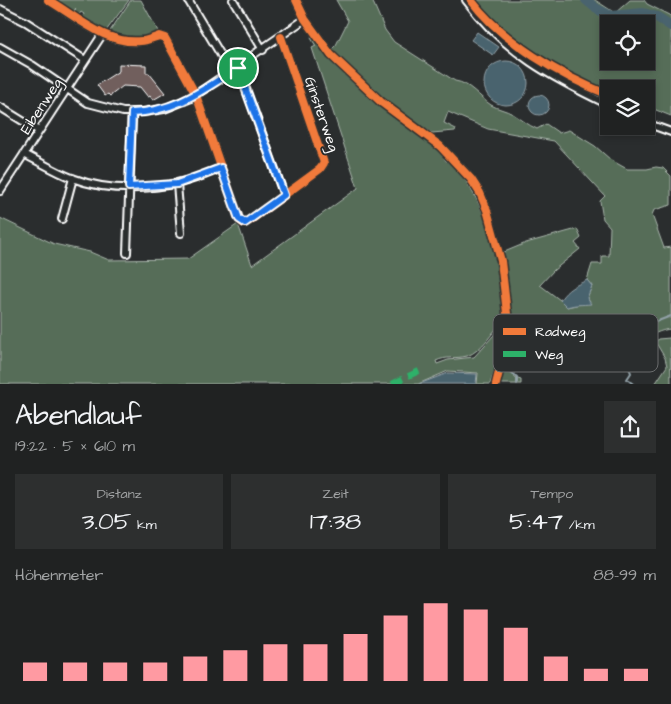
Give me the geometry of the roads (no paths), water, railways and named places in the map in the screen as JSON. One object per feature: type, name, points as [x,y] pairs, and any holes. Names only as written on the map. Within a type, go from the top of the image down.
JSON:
[{"type":"street","points":[[24,154],[73,178],[129,187],[177,184],[221,168],[196,95],[164,37],[160,36],[132,42],[102,35],[48,0]]},
{"type":"street","points":[[188,0],[231,72]]},
{"type":"street","points":[[234,0],[263,50]]},
{"type":"street","points":[[296,0],[305,19],[331,55],[381,102],[440,146],[471,179],[480,193],[487,210],[501,261],[507,314]]},
{"type":"street","points":[[466,0],[492,33],[555,79],[600,101]]},
{"type":"street","points":[[0,8],[86,60]]},
{"type":"street","points":[[0,47],[94,105],[132,113],[164,109],[196,95],[238,68],[305,19]]},
{"type":"street","name":"Eibenweg","points":[[0,191],[2,183],[24,154],[102,35]]},
{"type":"street","name":"Ginsterweg","points":[[221,168],[239,219],[247,223],[324,163],[281,37]]},
{"type":"street","points":[[238,68],[284,195]]},
{"type":"street","points":[[0,107],[39,131]]},
{"type":"street","points":[[127,253],[132,113]]},
{"type":"street","points":[[655,126],[671,132]]},
{"type":"street","points":[[62,219],[73,178]]},
{"type":"street","points":[[177,184],[181,233]]},
{"type":"water","points":[[477,32],[499,47],[493,55],[471,40]]},
{"type":"water","points":[[506,61],[518,65],[524,71],[528,83],[524,95],[518,101],[506,105],[494,101],[488,95],[484,83],[488,71],[494,65]]},
{"type":"water","points":[[539,95],[546,98],[549,105],[546,112],[539,115],[532,112],[529,105],[532,98]]},
{"type":"water","points":[[587,280],[592,286],[587,298],[591,304],[567,307],[560,300],[569,290]]},
{"type":"water","points":[[448,373],[477,374],[476,384],[419,384]]},
{"type":"waterway","points":[[586,0],[597,9],[611,16],[643,13],[657,17],[671,26]]},
{"type":"waterway","points":[[658,321],[671,316]]},
{"type":"waterway","points":[[511,372],[517,377],[517,384]]},
{"type":"waterway","points":[[631,372],[627,379],[633,384]]}]
